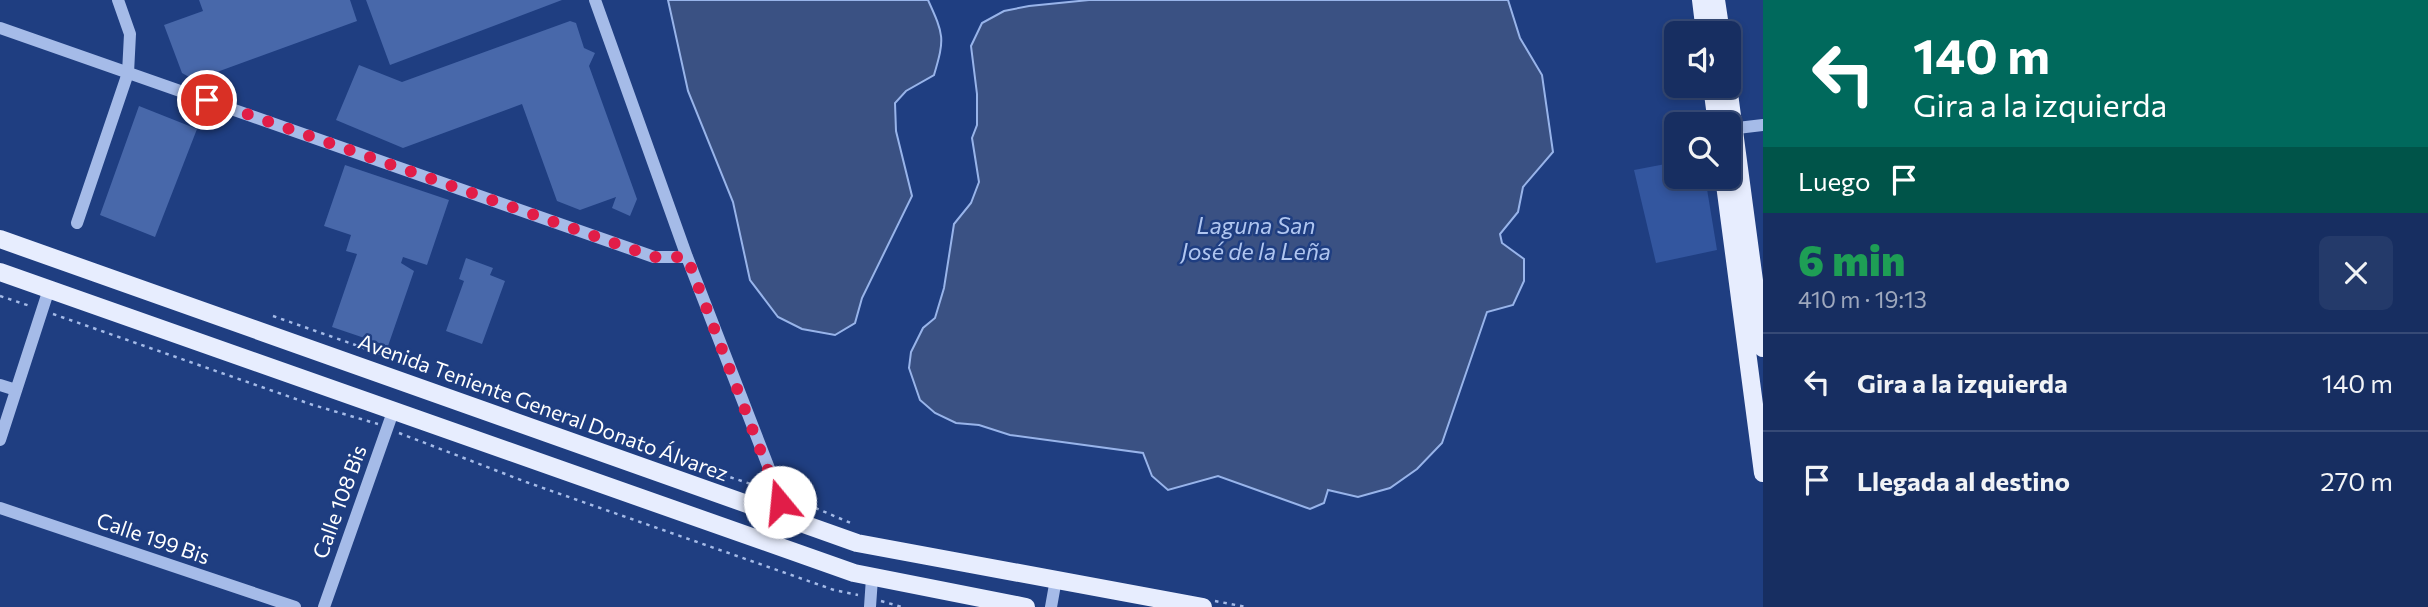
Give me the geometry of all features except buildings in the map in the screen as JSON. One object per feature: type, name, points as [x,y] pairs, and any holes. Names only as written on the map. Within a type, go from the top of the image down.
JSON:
[{"type":"main road","points":[[1701,0],[1704,21]]},
{"type":"main road","points":[[1716,0],[1719,21]]},
{"type":"main road","points":[[1727,189],[1751,275],[1763,473]]},
{"type":"main road","points":[[1737,189],[1763,348]]},
{"type":"main road","name":"Avenida Teniente General Donato Álvarez","points":[[0,239],[857,543],[1204,603]]},
{"type":"main road","points":[[0,272],[872,578],[1026,607]]},
{"type":"street","points":[[77,223],[128,73],[130,34],[118,0]]},
{"type":"street","points":[[595,0],[687,257],[778,492],[778,516],[769,543]]},
{"type":"street","points":[[0,28],[654,257],[687,257]]},
{"type":"street","points":[[1741,127],[1763,125]]},
{"type":"street","points":[[0,440],[49,289]]},
{"type":"street","points":[[0,384],[16,390]]},
{"type":"street","name":"Calle 108 Bis","points":[[324,607],[394,409]]},
{"type":"street","name":"Calle 199 Bis","points":[[0,508],[295,607]]},
{"type":"street","points":[[870,602],[872,578]]},
{"type":"street","points":[[1051,607],[1056,579]]},
{"type":"path","points":[[0,296],[313,405],[387,427],[449,454],[834,590],[870,602],[902,607]]},
{"type":"path","points":[[273,316],[395,359]]},
{"type":"path","points":[[690,464],[778,492],[859,527]]},
{"type":"path","points":[[1204,603],[1246,607]]},
{"type":"shaded area","points":[[1664,164],[1664,189],[1707,189],[1717,250],[1656,263],[1634,170]]},
{"type":"water","points":[[668,0],[928,0],[941,37],[934,75],[906,91],[895,103],[896,131],[912,196],[862,298],[855,323],[835,335],[802,329],[778,317],[750,280],[733,202],[688,91]]},
{"type":"water","name":"Laguna San José de la Leña","points":[[1089,0],[1508,0],[1520,38],[1542,75],[1553,152],[1523,187],[1518,212],[1500,234],[1502,243],[1524,259],[1524,281],[1513,305],[1487,312],[1442,443],[1417,469],[1390,488],[1358,497],[1328,490],[1324,503],[1310,509],[1218,476],[1168,490],[1152,476],[1143,453],[1010,435],[979,425],[956,423],[935,413],[920,400],[909,368],[911,352],[923,328],[935,318],[944,288],[954,224],[971,203],[979,182],[972,138],[977,125],[977,94],[971,46],[982,23],[1004,11]]},
{"type":"route","points":[[207,100],[654,257],[687,257],[780,502]]}]
